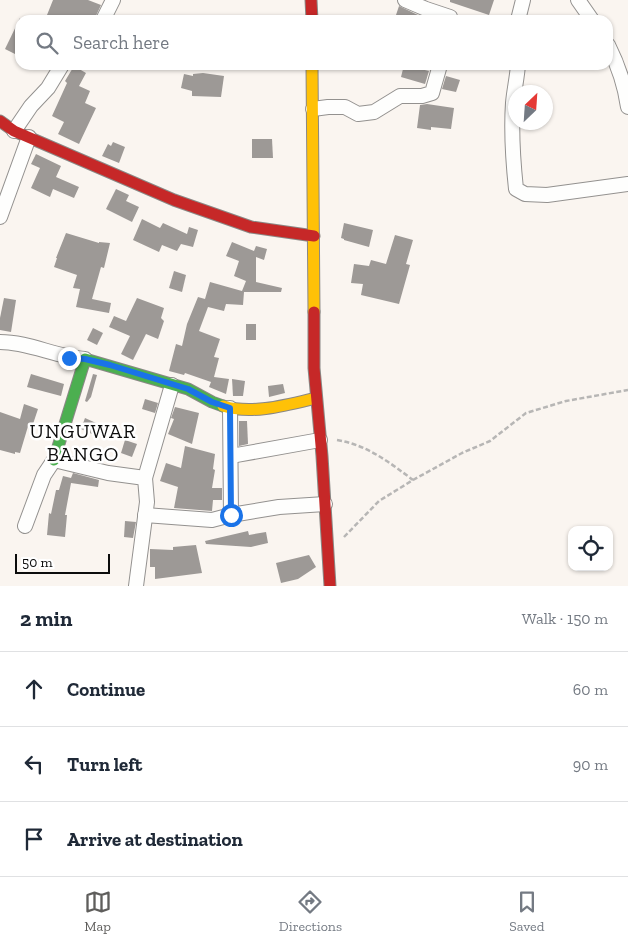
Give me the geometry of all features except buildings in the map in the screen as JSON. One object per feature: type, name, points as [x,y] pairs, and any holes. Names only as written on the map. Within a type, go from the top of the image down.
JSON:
[{"type":"street","points":[[105,15],[113,0]]},
{"type":"street","points":[[311,0],[312,15]]},
{"type":"street","points":[[405,0],[444,15]]},
{"type":"street","points":[[519,15],[523,0]]},
{"type":"street","points":[[578,0],[588,15]]},
{"type":"street","points":[[613,56],[618,66],[628,107]]},
{"type":"street","points":[[14,131],[31,106],[48,88],[59,70]]},
{"type":"street","points":[[312,70],[314,368],[330,586]]},
{"type":"street","points":[[313,109],[345,107],[358,114],[374,112],[400,96],[422,96],[432,93],[439,70]]},
{"type":"street","points":[[518,70],[513,102],[516,189],[525,194],[547,196],[628,184]]},
{"type":"street","points":[[0,122],[14,131],[174,200],[251,226],[314,236]]},
{"type":"street","points":[[0,217],[30,137]]},
{"type":"street","points":[[0,342],[42,348],[69,358],[85,359],[188,389],[212,402],[230,408],[269,409],[316,398]]},
{"type":"street","points":[[24,526],[44,475],[54,460],[85,359]]},
{"type":"street","points":[[136,586],[147,502],[145,478],[172,385]]},
{"type":"street","points":[[230,408],[231,515]]},
{"type":"street","points":[[230,456],[320,440]]},
{"type":"street","points":[[54,460],[108,473],[145,478]]},
{"type":"street","points":[[145,515],[212,520],[279,507],[325,504]]},
{"type":"path","points":[[328,556],[379,501],[462,453],[490,441],[526,412],[566,401],[628,390]]},
{"type":"path","points":[[320,440],[339,440],[362,447],[378,454],[413,480]]},
{"type":"traffic: fast","points":[[54,460],[85,359],[188,389],[223,406]]},
{"type":"traffic: slow","points":[[312,70],[314,312]]},
{"type":"traffic: slow","points":[[223,406],[234,409],[258,409],[316,398]]},
{"type":"traffic: jam","points":[[311,0],[312,15]]},
{"type":"traffic: jam","points":[[0,121],[14,131],[174,200],[251,227],[314,236]]},
{"type":"traffic: jam","points":[[314,312],[314,368],[322,456],[330,586]]},
{"type":"district","name":"UNGUWAR BANGO","points":[[83,442]]},
{"type":"route","points":[[69,358],[85,359],[110,365],[188,389],[212,402],[230,408],[231,515]]}]
